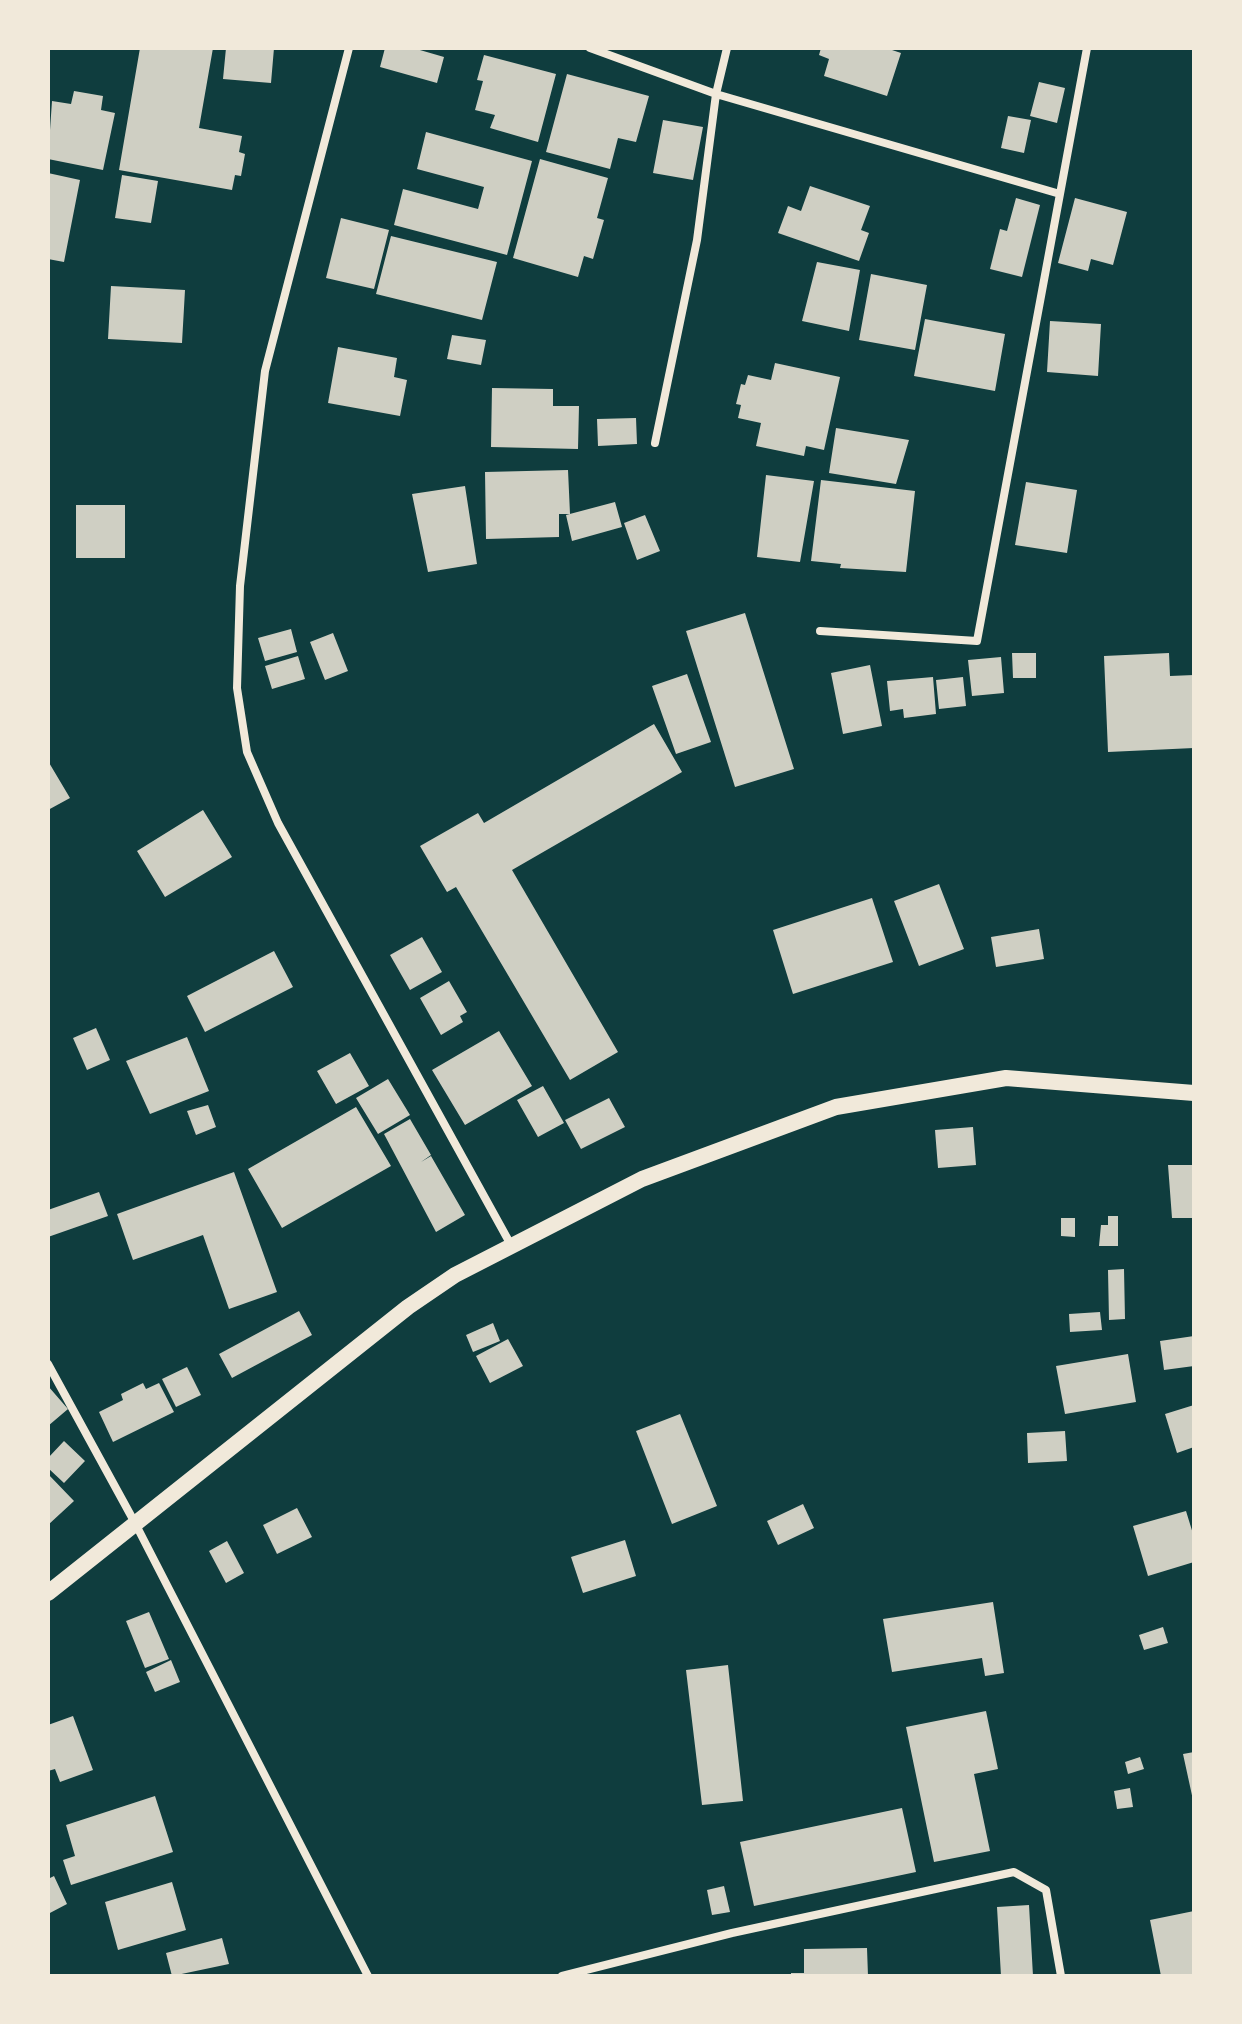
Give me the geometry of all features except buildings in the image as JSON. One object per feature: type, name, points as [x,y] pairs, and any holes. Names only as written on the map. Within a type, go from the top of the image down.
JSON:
[{"type":"main road","points":[[48,1593],[408,1307],[455,1275],[642,1179],[836,1107],[1006,1078],[1194,1093]]},
{"type":"street","points":[[349,48],[265,371],[240,586],[237,688],[247,752],[278,823],[512,1246]]},
{"type":"street","points":[[590,48],[716,94],[1060,194]]},
{"type":"street","points":[[655,443],[697,240],[716,94],[727,48]]},
{"type":"street","points":[[820,631],[977,641],[1087,48]]},
{"type":"street","points":[[48,1364],[135,1523],[368,1976]]},
{"type":"street","points":[[562,1976],[732,1933],[1014,1872],[1046,1890],[1061,1976]]}]
